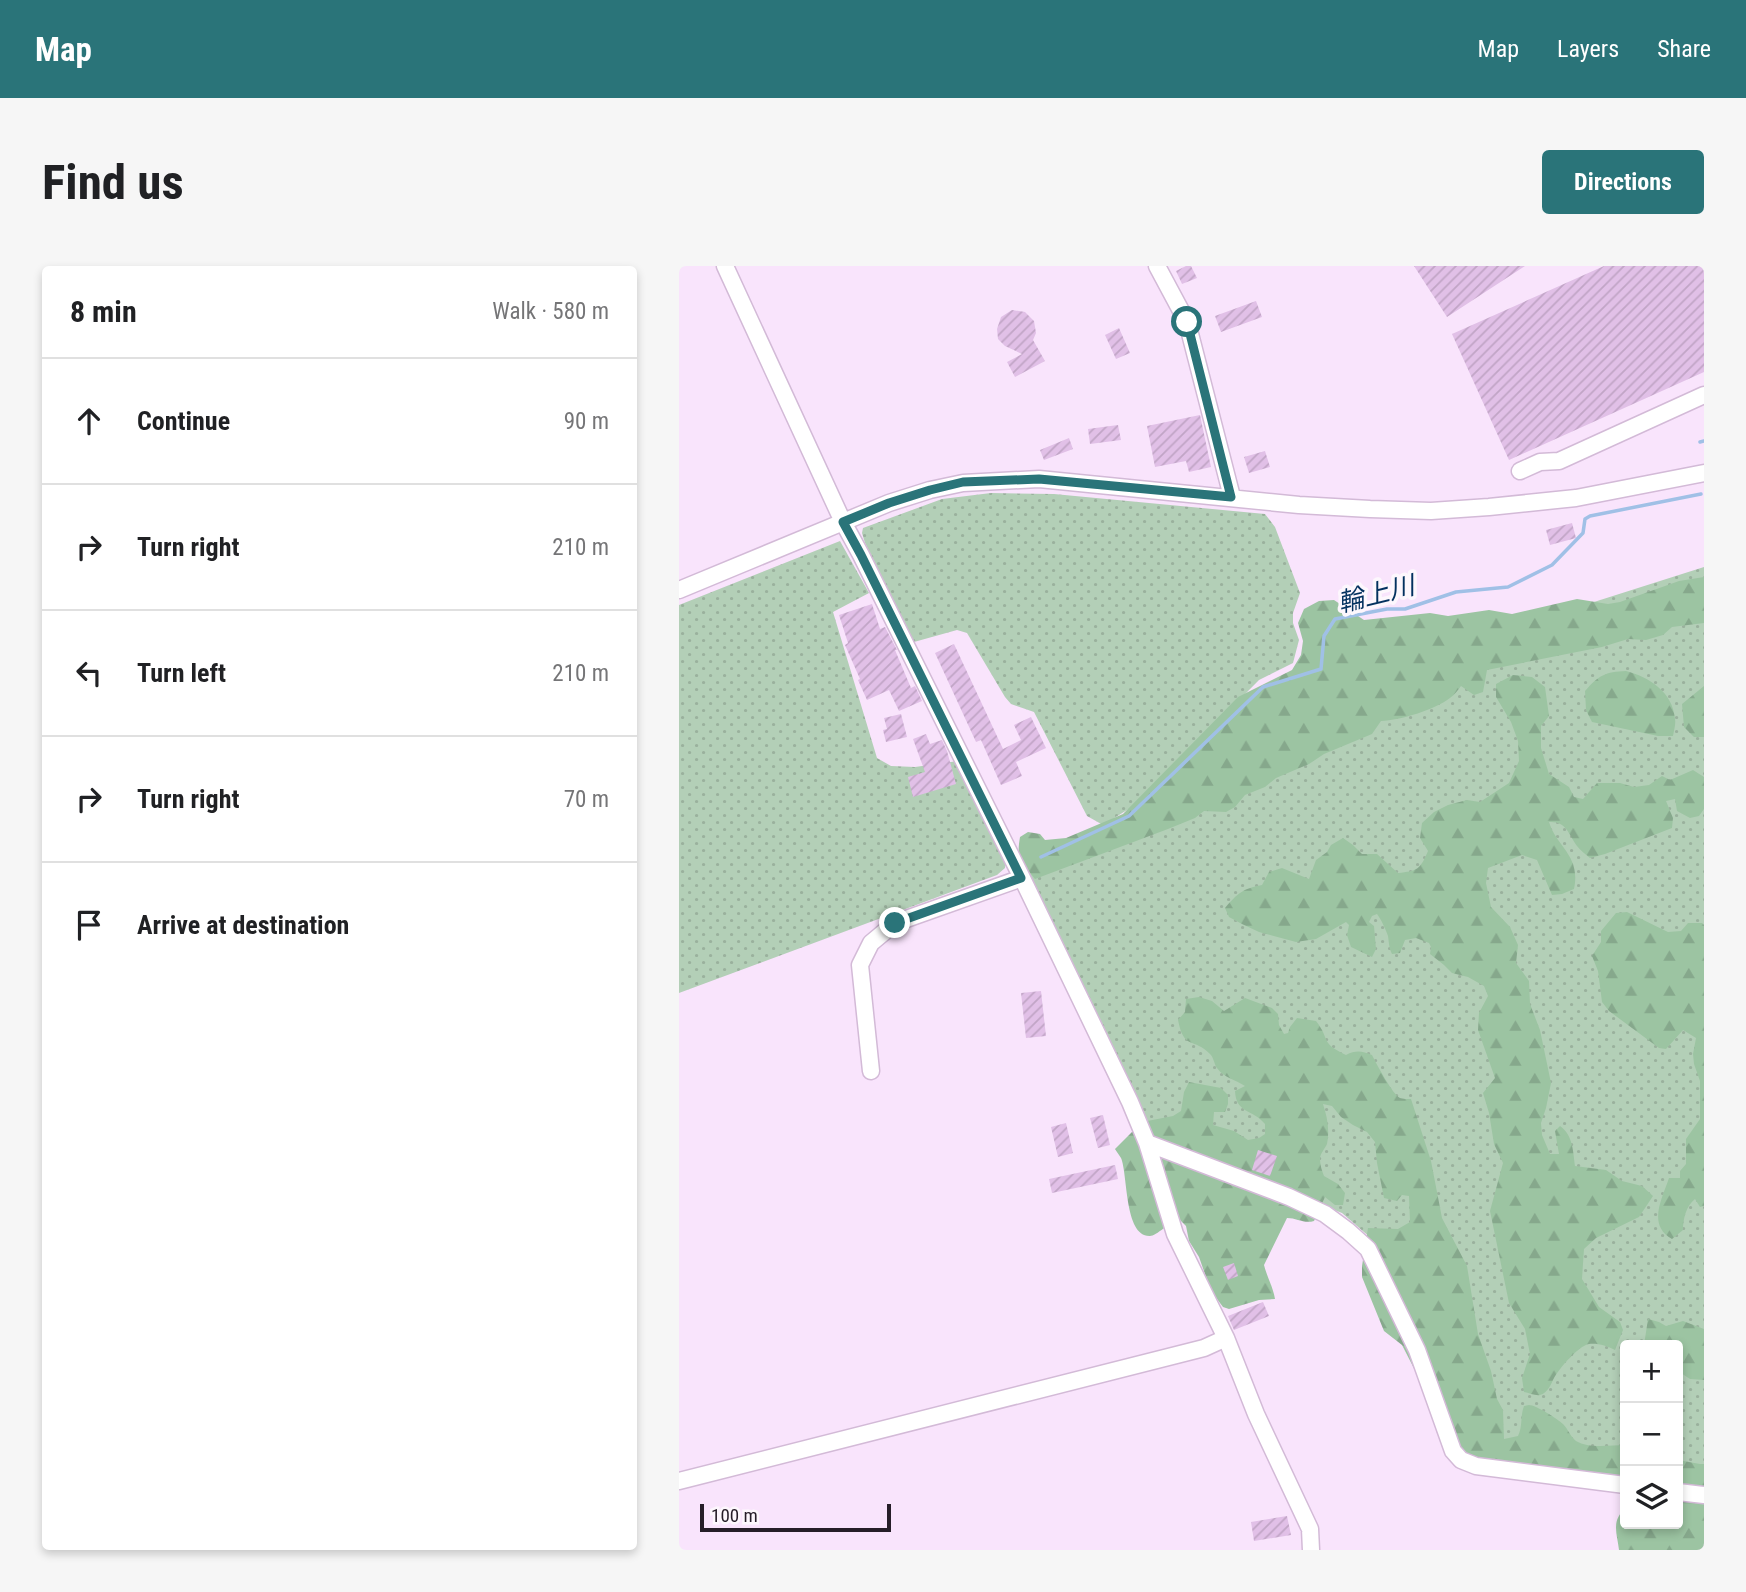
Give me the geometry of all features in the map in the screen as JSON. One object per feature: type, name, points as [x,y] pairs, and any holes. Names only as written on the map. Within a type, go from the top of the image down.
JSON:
[{"type":"street","points":[[725,266],[843,522],[1130,1102],[1147,1143],[1175,1234],[1226,1338],[1256,1414],[1310,1529],[1311,1550]]},
{"type":"street","points":[[1157,266],[1187,322],[1231,497]]},
{"type":"street","points":[[1520,471],[1540,462],[1559,461],[1704,395]]},
{"type":"street","points":[[679,590],[889,503],[963,482],[1039,479],[1299,505],[1431,511],[1576,498],[1704,473]]},
{"type":"street","points":[[871,1071],[860,965],[871,943],[895,923],[1021,878]]},
{"type":"street","points":[[1147,1143],[1289,1197],[1325,1214],[1368,1249],[1417,1350],[1453,1451],[1461,1460],[1476,1466],[1620,1484]]},
{"type":"street","points":[[679,1481],[1204,1348],[1226,1338]]},
{"type":"street","points":[[1683,1493],[1704,1495]]},
{"type":"green space","points":[[991,493],[1054,494],[1265,514],[1275,527],[1300,593],[1293,613],[1293,623],[1299,640],[1293,663],[1259,680],[1135,805],[1103,825],[1087,816],[1034,712],[1011,704],[1005,697],[967,633],[957,630],[914,642],[865,543],[863,528],[942,499]]},
{"type":"green space","points":[[840,541],[869,593],[833,612],[877,758],[891,766],[915,767],[958,761],[1006,860],[1005,868],[997,875],[679,993],[679,605]]},
{"type":"green space","points":[[1704,567],[1704,1491],[1683,1488],[1683,1340],[1620,1340],[1620,1479],[1489,1461],[1372,1239],[1342,1213],[1155,1140],[1025,872],[1169,811],[1493,634]]},
{"type":"green space","points":[[1704,577],[1704,623],[1672,627],[1663,635],[1646,640],[1628,639],[1602,647],[1487,670],[1483,692],[1474,695],[1461,686],[1450,698],[1435,707],[1381,721],[1372,734],[1276,778],[1265,787],[1245,795],[1235,807],[1226,812],[1204,811],[1195,818],[1168,829],[1035,879],[1021,860],[1020,837],[1028,832],[1040,834],[1045,840],[1066,838],[1123,814],[1238,697],[1292,670],[1301,655],[1303,641],[1298,623],[1304,609],[1319,601],[1334,600],[1364,620],[1430,613],[1448,616],[1489,610],[1512,614],[1577,599],[1608,604],[1620,602],[1679,581]]},
{"type":"green space","points":[[1626,671],[1643,677],[1665,694],[1673,709],[1673,736],[1658,736],[1592,722],[1586,710],[1585,691],[1603,675]]},
{"type":"green space","points":[[1513,675],[1532,677],[1545,687],[1549,716],[1541,726],[1541,748],[1549,774],[1569,787],[1574,797],[1583,799],[1597,783],[1620,783],[1634,787],[1649,785],[1662,776],[1670,780],[1693,770],[1704,777],[1704,809],[1699,816],[1690,818],[1677,811],[1675,799],[1666,801],[1673,818],[1672,828],[1605,854],[1590,858],[1578,848],[1563,826],[1549,822],[1574,868],[1574,889],[1552,895],[1537,860],[1522,855],[1488,868],[1486,883],[1491,907],[1510,927],[1518,945],[1516,963],[1529,981],[1530,1004],[1540,1030],[1551,1083],[1541,1123],[1542,1135],[1550,1154],[1559,1154],[1555,1131],[1560,1126],[1570,1139],[1575,1166],[1606,1170],[1622,1181],[1642,1186],[1653,1196],[1639,1217],[1596,1238],[1584,1249],[1582,1279],[1599,1307],[1620,1322],[1623,1330],[1615,1350],[1599,1344],[1585,1346],[1574,1353],[1556,1374],[1547,1390],[1538,1395],[1524,1392],[1522,1378],[1530,1354],[1525,1329],[1509,1303],[1490,1211],[1503,1163],[1494,1144],[1483,1093],[1495,1078],[1478,1030],[1479,1013],[1488,996],[1484,986],[1468,977],[1452,973],[1430,954],[1429,943],[1416,938],[1405,940],[1400,953],[1392,954],[1387,934],[1377,914],[1372,916],[1369,922],[1374,926],[1376,949],[1372,957],[1351,947],[1347,935],[1349,925],[1346,922],[1316,939],[1296,942],[1259,932],[1242,924],[1229,917],[1225,908],[1241,892],[1262,885],[1269,872],[1282,868],[1309,879],[1316,860],[1327,852],[1331,845],[1343,838],[1362,854],[1377,854],[1398,873],[1417,868],[1428,851],[1420,838],[1422,823],[1434,812],[1448,805],[1467,800],[1480,802],[1509,783],[1519,761],[1518,741],[1511,722],[1496,697],[1496,684]]},
{"type":"green space","points":[[1704,686],[1704,737],[1694,737],[1684,727],[1682,704]]},
{"type":"green space","points":[[1627,912],[1668,932],[1681,931],[1688,923],[1704,925],[1704,1206],[1700,1207],[1695,1199],[1689,1205],[1683,1230],[1672,1239],[1660,1227],[1658,1211],[1669,1178],[1680,1178],[1680,1171],[1686,1164],[1686,1139],[1700,1119],[1700,1081],[1693,1054],[1696,1038],[1683,1030],[1666,1049],[1659,1048],[1609,1011],[1602,1002],[1598,971],[1592,956],[1601,942],[1601,931],[1616,913]]},
{"type":"green space","points":[[1199,997],[1212,1001],[1224,1011],[1245,998],[1272,1008],[1278,1014],[1279,1025],[1284,1034],[1288,1033],[1297,1018],[1316,1021],[1332,1047],[1346,1055],[1359,1052],[1372,1055],[1397,1096],[1411,1099],[1431,1161],[1442,1218],[1467,1266],[1478,1334],[1497,1399],[1503,1410],[1504,1439],[1518,1436],[1524,1406],[1532,1406],[1560,1422],[1576,1441],[1594,1446],[1620,1445],[1620,1481],[1474,1460],[1456,1444],[1437,1433],[1425,1390],[1402,1345],[1384,1331],[1362,1277],[1368,1228],[1398,1229],[1410,1222],[1409,1196],[1402,1195],[1397,1201],[1384,1198],[1375,1142],[1367,1132],[1341,1117],[1332,1106],[1323,1104],[1328,1134],[1320,1161],[1324,1176],[1338,1184],[1345,1193],[1343,1205],[1335,1205],[1325,1197],[1314,1221],[1287,1218],[1264,1265],[1275,1299],[1259,1300],[1229,1309],[1223,1307],[1211,1291],[1199,1257],[1189,1241],[1186,1226],[1178,1218],[1153,1235],[1142,1234],[1131,1216],[1123,1166],[1115,1149],[1142,1122],[1173,1116],[1181,1111],[1184,1092],[1189,1082],[1221,1088],[1228,1095],[1225,1112],[1214,1112],[1213,1125],[1234,1131],[1248,1140],[1265,1134],[1265,1124],[1238,1104],[1235,1091],[1245,1086],[1223,1074],[1210,1054],[1183,1036],[1178,1020],[1185,1012],[1186,999]]},
{"type":"green space","points":[[1648,1319],[1666,1326],[1683,1321],[1704,1329],[1704,1380],[1690,1379],[1683,1374],[1683,1340],[1645,1340]]},
{"type":"green space","points":[[1683,1461],[1704,1464],[1704,1550],[1619,1550],[1616,1533],[1620,1515],[1620,1529],[1683,1529]]},
{"type":"building","points":[[1191,266],[1197,278],[1182,284],[1176,271]]},
{"type":"building","points":[[1414,266],[1525,266],[1447,317]]},
{"type":"building","points":[[1604,266],[1704,266],[1704,372],[1509,460],[1452,334]]},
{"type":"building","points":[[1256,301],[1262,317],[1221,332],[1215,316]]},
{"type":"building","points":[[1012,310],[1025,312],[1034,321],[1036,333],[1033,340],[1045,361],[1015,377],[1007,362],[1022,354],[1005,346],[998,339],[997,329],[1001,317]]},
{"type":"building","points":[[1119,328],[1130,353],[1116,359],[1105,335]]},
{"type":"building","points":[[1200,415],[1211,467],[1189,472],[1186,461],[1155,467],[1147,426]]},
{"type":"building","points":[[1118,425],[1121,440],[1090,444],[1088,429]]},
{"type":"building","points":[[1069,438],[1073,449],[1044,460],[1040,450]]},
{"type":"building","points":[[1265,451],[1270,467],[1249,473],[1244,457]]},
{"type":"building","points":[[1572,523],[1576,538],[1550,545],[1546,530]]},
{"type":"building","points":[[872,604],[880,629],[885,627],[911,688],[915,686],[922,701],[899,711],[889,690],[867,700],[845,645],[848,643],[839,615]]},
{"type":"building","points":[[954,644],[1003,749],[1021,740],[1014,725],[1031,717],[1046,748],[1016,762],[1022,776],[1001,785],[981,740],[976,742],[935,653]]},
{"type":"building","points":[[901,714],[907,737],[886,742],[884,718]]},
{"type":"building","points":[[926,734],[930,744],[942,740],[956,784],[913,797],[908,777],[925,772],[913,739]]},
{"type":"building","points":[[1041,991],[1046,1036],[1026,1038],[1021,993]]},
{"type":"building","points":[[1103,1115],[1110,1145],[1098,1148],[1090,1118]]},
{"type":"building","points":[[1066,1123],[1073,1153],[1058,1157],[1051,1127]]},
{"type":"building","points":[[1258,1150],[1277,1156],[1270,1176],[1252,1170]]},
{"type":"building","points":[[1115,1165],[1118,1179],[1052,1193],[1049,1179]]},
{"type":"building","points":[[1234,1263],[1238,1276],[1228,1280],[1223,1267]]},
{"type":"building","points":[[1263,1302],[1269,1316],[1234,1330],[1228,1316]]},
{"type":"building","points":[[1287,1516],[1291,1535],[1254,1541],[1251,1522]]},
{"type":"waterway","name":"輪上川","points":[[1700,442],[1704,441]]},
{"type":"waterway","name":"輪上川","points":[[1041,857],[1129,816],[1263,687],[1321,669],[1324,636],[1335,619],[1387,609],[1405,609],[1456,592],[1508,587],[1552,565],[1583,533],[1585,519],[1590,516],[1701,494]]},
{"type":"route","points":[[895,923],[1021,878],[843,522],[889,503],[963,482],[1039,479],[1231,497],[1187,322]]}]
